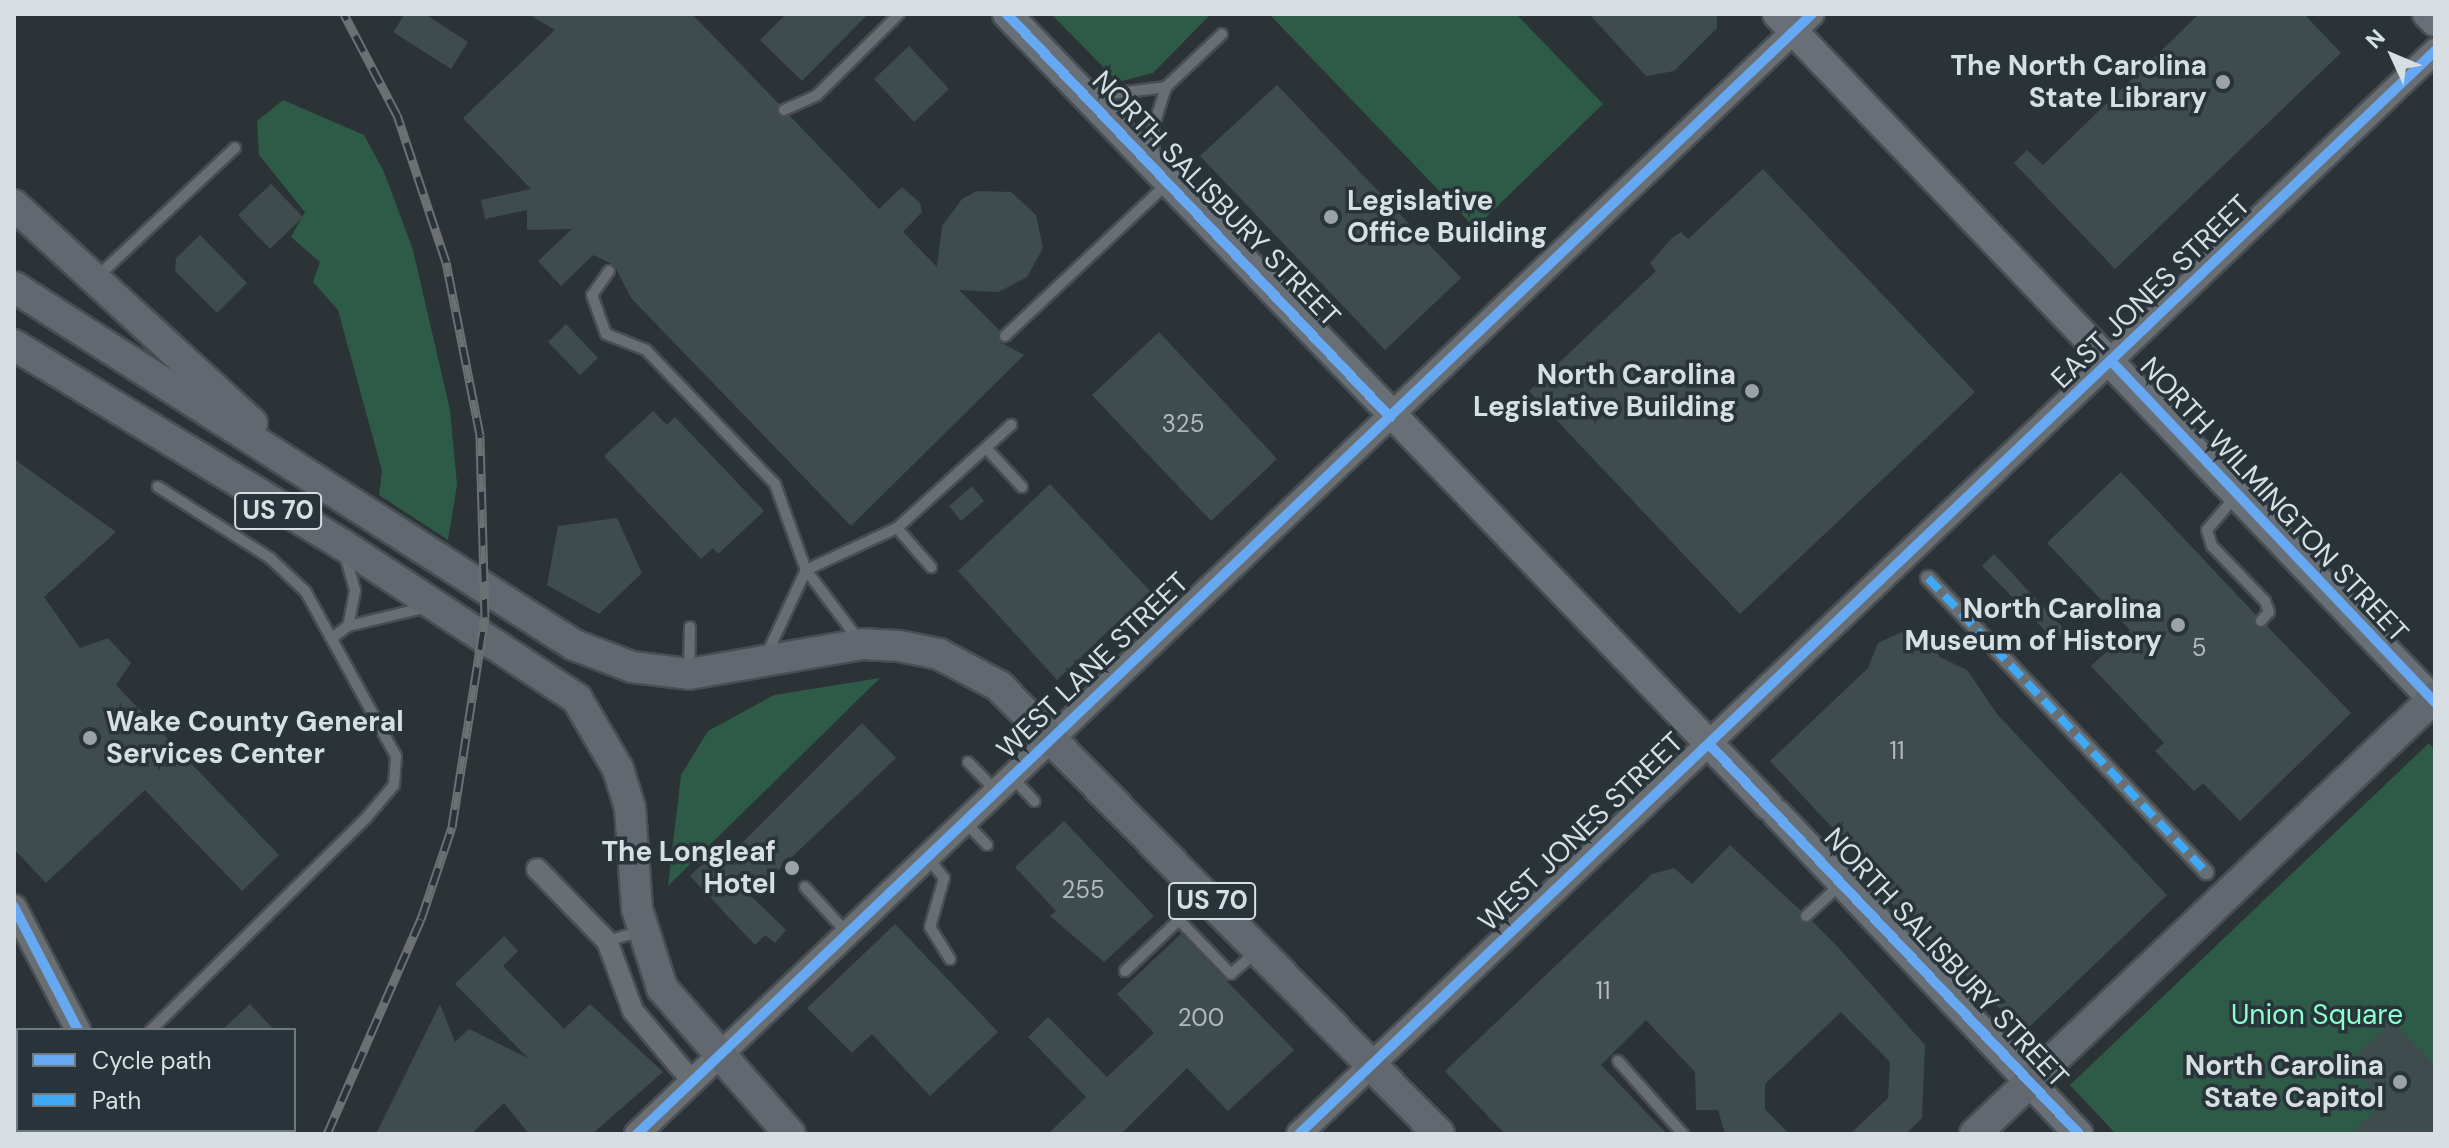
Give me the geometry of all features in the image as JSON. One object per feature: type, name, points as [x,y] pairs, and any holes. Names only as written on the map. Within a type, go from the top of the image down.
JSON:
[{"type":"main road","name":"NORTH SALISBURY STREET","points":[[1007,14],[1390,417],[1773,810],[2079,1134]]},
{"type":"main road","points":[[2427,14],[2435,22]]},
{"type":"main road","name":"NORTH WILMINGTON STREET","points":[[1794,20],[2113,363],[2434,700]]},
{"type":"main road","points":[[14,205],[93,282],[325,488]]},
{"type":"main road","name":"US 70","points":[[14,287],[574,645],[632,667],[689,674],[862,644],[939,654],[999,686],[1054,737],[1439,1134]]},
{"type":"main road","name":"US 70","points":[[14,345],[47,368],[343,545],[544,673],[577,699],[618,769],[642,931],[662,988],[718,1057],[790,1134]]},
{"type":"main road","points":[[14,355],[47,368]]},
{"type":"main road","points":[[1975,1134],[2434,700]]},
{"type":"street","name":"WEST LANE STREET","points":[[637,1134],[1583,233],[1794,20]]},
{"type":"street","name":"EAST JONES STREET","points":[[1898,566],[2435,51]]},
{"type":"street","name":"WEST JONES STREET","points":[[1299,1134],[1898,566]]},
{"type":"street","points":[[1928,578],[2206,872]]},
{"type":"street","points":[[537,869],[607,941],[633,1011],[692,1081]]},
{"type":"street","points":[[14,907],[77,1028]]},
{"type":"lane","points":[[784,110],[816,96],[899,14]]},
{"type":"lane","points":[[1005,336],[1162,178],[1152,131],[1166,87],[1222,34]]},
{"type":"lane","points":[[1084,96],[1166,87]]},
{"type":"lane","points":[[93,282],[235,148]]},
{"type":"lane","points":[[609,271],[592,295],[606,334],[646,350],[775,484],[806,570],[862,644]]},
{"type":"lane","points":[[764,661],[806,570],[897,528],[1011,425]]},
{"type":"lane","points":[[986,448],[1022,487]]},
{"type":"lane","points":[[153,1028],[394,785],[396,756],[306,592],[270,558],[158,487]]},
{"type":"lane","points":[[2239,494],[2207,530],[2212,546],[2265,601],[2269,612],[2261,621]]},
{"type":"lane","points":[[897,528],[931,567]]},
{"type":"lane","points":[[343,545],[355,591],[348,626]]},
{"type":"lane","points":[[332,638],[348,626],[437,607]]},
{"type":"lane","points":[[689,674],[690,627]]},
{"type":"lane","points":[[968,762],[1034,801]]},
{"type":"lane","points":[[965,822],[987,845]]},
{"type":"lane","points":[[927,857],[944,878],[930,927],[950,959]]},
{"type":"lane","points":[[1806,916],[1842,883]]},
{"type":"lane","points":[[805,887],[848,933]]},
{"type":"lane","points":[[1125,971],[1205,894]]},
{"type":"lane","points":[[1178,919],[1231,974],[1259,949]]},
{"type":"lane","points":[[607,941],[642,931]]},
{"type":"lane","points":[[1618,1061],[1683,1134]]},
{"type":"green space","points":[[1051,14],[1211,14],[1153,73],[1118,82]]},
{"type":"green space","points":[[1269,14],[1516,14],[1603,104],[1475,228]]},
{"type":"green space","points":[[283,100],[364,135],[384,172],[413,250],[450,410],[457,485],[448,540],[379,495],[382,471],[338,310],[313,282],[320,262],[291,237],[305,212],[259,155],[257,121]]},
{"type":"green space","points":[[880,678],[668,886],[681,775],[708,731],[774,695]]},
{"type":"green space","name":"Union Square","points":[[2429,743],[2435,750],[2435,1134],[2116,1134],[2070,1085]]},
{"type":"building","points":[[405,14],[425,14],[468,42],[451,69],[393,32]]},
{"type":"building","points":[[528,14],[692,14],[779,104],[779,116],[790,116],[879,209],[902,187],[920,203],[922,212],[903,232],[937,267],[942,226],[962,199],[977,191],[1011,192],[1036,215],[1043,248],[1027,277],[998,292],[959,290],[999,330],[1000,342],[1024,355],[851,526],[631,298],[614,265],[593,255],[561,286],[538,261],[572,229],[527,230],[527,210],[485,219],[481,200],[531,189],[463,118],[555,30]]},
{"type":"building","points":[[786,14],[868,14],[802,81],[760,40]]},
{"type":"building","points":[[1589,14],[1717,14],[1717,28],[1674,71],[1646,76]]},
{"type":"building","points":[[2199,14],[2304,14],[2341,53],[2115,269],[2014,163],[2027,150],[2043,165]]},
{"type":"building","points":[[909,46],[949,89],[914,122],[874,79]]},
{"type":"building","name":"Legislative Office Building","points":[[1277,85],[1461,278],[1385,350],[1200,156]]},
{"type":"building","name":"North Carolina Legislative Building","points":[[1763,169],[1975,392],[1740,614],[1529,391],[1656,271],[1650,263],[1672,238],[1681,232],[1688,239]]},
{"type":"building","points":[[271,184],[303,217],[270,249],[238,215]]},
{"type":"building","points":[[200,235],[247,283],[217,313],[175,271],[176,258]]},
{"type":"building","points":[[566,324],[598,358],[580,375],[548,342]]},
{"type":"building","points":[[1159,332],[1277,459],[1211,521],[1092,395]]},
{"type":"building","points":[[653,411],[667,425],[675,417],[764,511],[718,554],[713,548],[701,559],[604,456]]},
{"type":"building","name":"Wake County General Services Center","points":[[14,459],[116,532],[44,597],[80,648],[108,638],[131,663],[116,685],[279,855],[242,891],[145,790],[46,883],[14,849]]},
{"type":"building","points":[[2121,472],[2256,615],[2255,626],[2267,626],[2351,713],[2240,821],[2203,783],[2194,791],[2155,751],[2164,743],[2091,666],[2130,630],[2047,543]]},
{"type":"building","points":[[1050,484],[1150,591],[1057,680],[958,571]]},
{"type":"building","points":[[972,486],[984,501],[961,521],[949,506]]},
{"type":"building","points":[[617,518],[642,573],[599,614],[547,585],[558,526]]},
{"type":"building","points":[[1994,554],[2066,631],[2055,641],[1982,566]]},
{"type":"building","points":[[1906,630],[1924,635],[1940,657],[1967,670],[1997,714],[2167,895],[2024,1032],[1875,887],[1882,881],[1770,761],[1868,668],[1878,643]]},
{"type":"building","points":[[862,723],[896,758],[751,896],[786,930],[775,943],[765,935],[755,945],[690,876],[711,856],[720,865]]},
{"type":"building","points":[[1064,821],[1154,916],[1104,962],[1050,916],[1056,911],[1015,867]]},
{"type":"building","points":[[1730,845],[1800,910],[1801,922],[1812,921],[1835,944],[1925,1045],[1922,1118],[1906,1134],[1850,1134],[1888,1098],[1890,1062],[1841,1012],[1765,1084],[1765,1109],[1789,1134],[1725,1134],[1718,1110],[1696,1110],[1695,1072],[1646,1020],[1601,1065],[1667,1134],[1505,1134],[1445,1071],[1652,874],[1674,868],[1692,884]]},
{"type":"building","points":[[895,924],[998,1032],[930,1096],[872,1034],[852,1053],[807,1008]]},
{"type":"building","points":[[1181,934],[1294,1050],[1228,1111],[1187,1068],[1121,1134],[1048,1134],[1086,1097],[1028,1037],[1048,1017],[1107,1077],[1154,1033],[1117,994]]},
{"type":"building","points":[[504,936],[518,951],[503,966],[564,1029],[590,1004],[663,1072],[592,1134],[529,1134],[504,1103],[471,1134],[376,1134],[440,1004],[455,1042],[469,1029],[528,1058],[455,984]]},
{"type":"building","points":[[250,1004],[272,1028],[224,1028]]},
{"type":"building","name":"North Carolina State Capitol","points":[[2392,1021],[2435,1065],[2435,1134],[2350,1134],[2384,1102],[2348,1063]]},
{"type":"railway","points":[[327,1134],[421,919],[452,827],[485,617],[480,435],[446,262],[397,115],[344,14]]},
{"type":"marked path","points":[[1928,578],[2206,872]]},
{"type":"cycle path","points":[[1007,14],[1390,417]]},
{"type":"cycle path","points":[[637,1134],[1812,14]]},
{"type":"cycle path","points":[[1299,1134],[2435,51]]},
{"type":"cycle path","points":[[2113,363],[2435,702]]},
{"type":"cycle path","points":[[1709,744],[2079,1134]]},
{"type":"cycle path","points":[[14,907],[77,1028]]},
{"type":"place","name":"The North Carolina State Library","points":[[2223,82]]},
{"type":"place","name":"Legislative Office Building","points":[[1331,217]]},
{"type":"place","name":"North Carolina Legislative Building","points":[[1752,391]]},
{"type":"place","name":"North Carolina Museum of History","points":[[2178,625]]},
{"type":"place","name":"Wake County General Services Center","points":[[90,738]]},
{"type":"place","name":"The Longleaf Hotel","points":[[792,868]]},
{"type":"place","name":"North Carolina State Capitol","points":[[2400,1082]]}]
